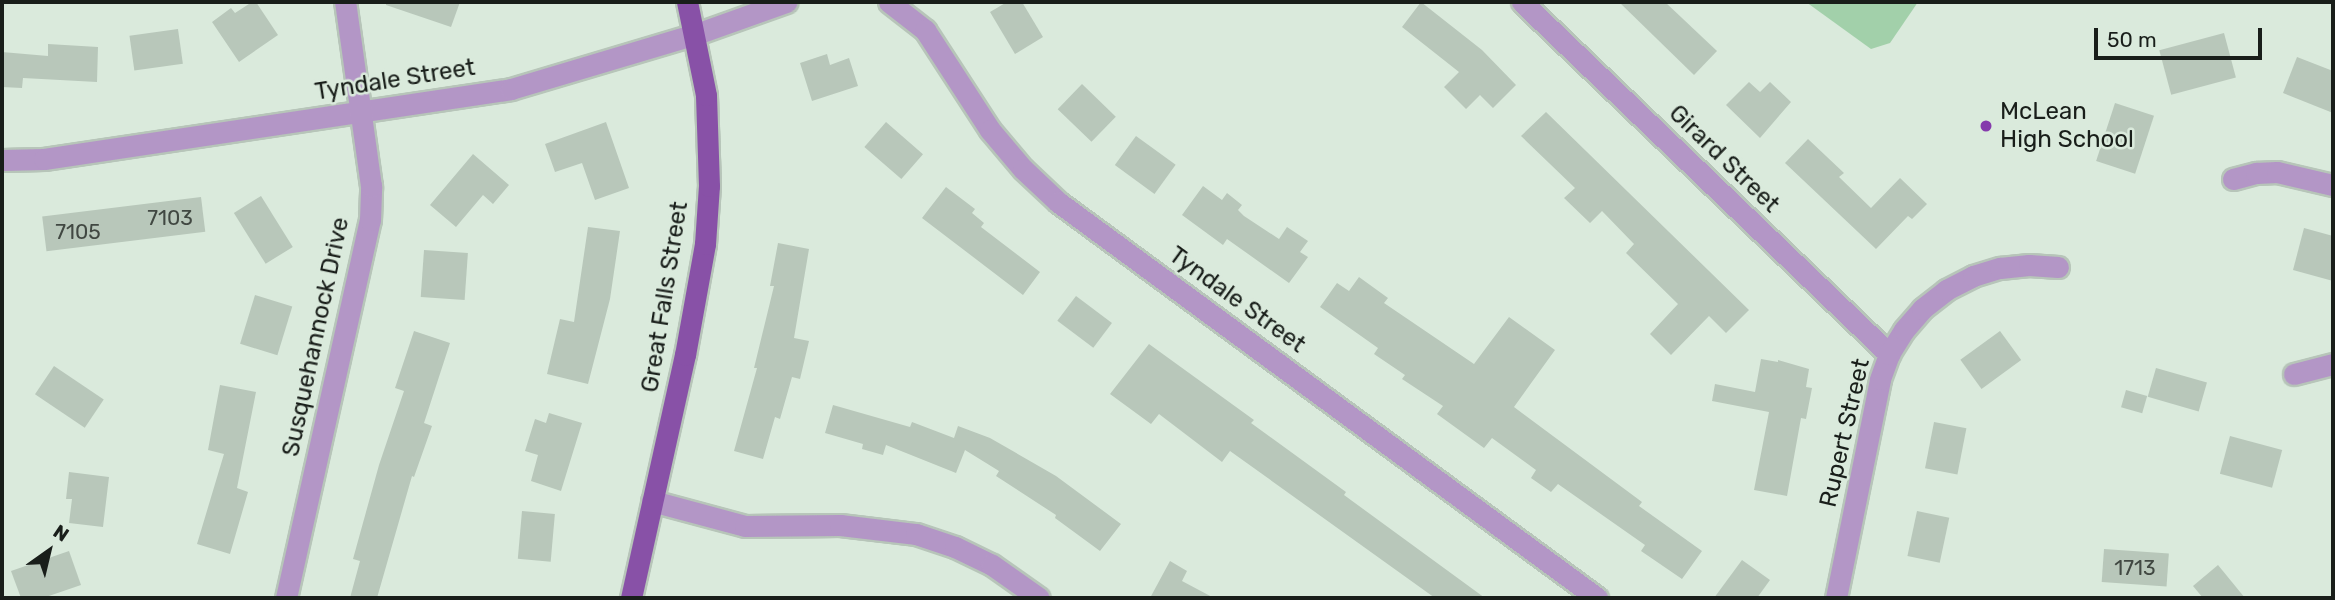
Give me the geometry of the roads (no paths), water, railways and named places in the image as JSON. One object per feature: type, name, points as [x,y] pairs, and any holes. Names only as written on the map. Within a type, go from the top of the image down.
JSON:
[{"type":"main road","name":"Great Falls Street","points":[[631,598],[685,355],[705,244],[709,141],[706,95],[696,34],[687,2]]},
{"type":"street","name":"Susquehannock Drive","points":[[286,598],[370,220],[371,186],[345,2]]},
{"type":"street","name":"Tyndale Street","points":[[2,160],[44,159],[511,89],[696,34],[786,2]]},
{"type":"street","name":"Girard Street","points":[[1522,2],[1889,354]]},
{"type":"street","name":"Tyndale Street","points":[[902,5],[925,30],[990,130],[1023,169],[1058,202],[1597,598]]},
{"type":"street","points":[[2232,179],[2256,173],[2277,172],[2333,185]]},
{"type":"street","name":"Rupert Street","points":[[1836,598],[1880,379],[1889,354],[1922,309],[1964,281],[2000,268],[2029,265],[2058,267]]},
{"type":"street","points":[[2294,373],[2333,364]]},
{"type":"street","points":[[652,501],[745,526],[840,526],[916,534],[955,547],[992,565],[1039,598]]},
{"type":"place","name":"McLean High School","points":[[1986,126]]}]
